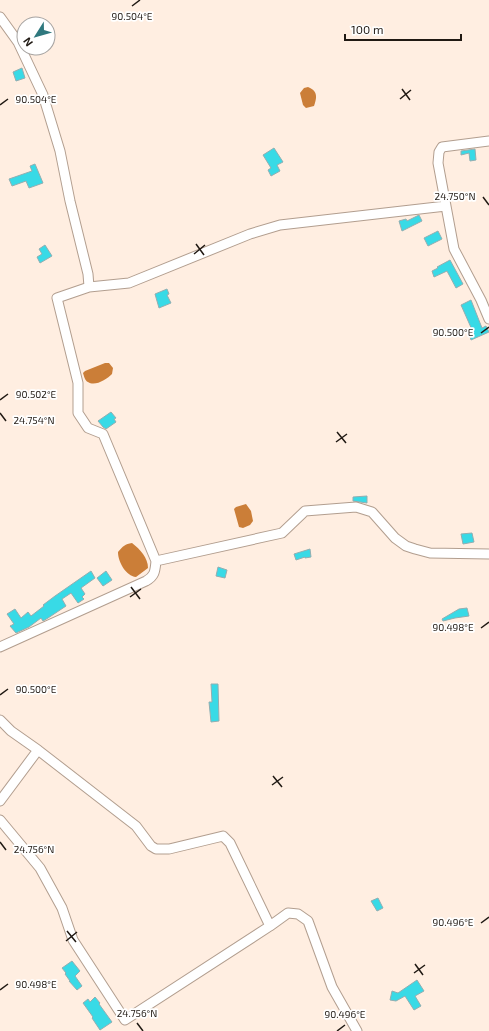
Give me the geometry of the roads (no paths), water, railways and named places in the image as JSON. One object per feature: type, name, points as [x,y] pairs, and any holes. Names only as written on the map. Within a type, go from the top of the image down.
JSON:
[{"type":"street","points":[[0,17],[18,42],[43,96],[60,151],[70,201],[88,274],[89,287]]},
{"type":"street","points":[[489,141],[442,147],[439,152],[438,163],[454,249],[481,300],[489,319]]},
{"type":"street","points":[[0,647],[146,581],[152,578],[155,572],[156,561],[104,434],[88,428],[78,413],[78,383],[76,372],[57,298],[89,287],[129,283],[250,234],[280,225],[446,206]]},
{"type":"street","points":[[156,561],[282,533],[305,511],[356,506],[372,512],[395,538],[411,548],[430,553],[489,554]]},
{"type":"street","points":[[0,720],[11,731],[38,750],[136,826],[151,846],[156,849],[169,849],[223,836],[226,838],[230,843],[270,926]]},
{"type":"street","points":[[0,801],[38,750]]},
{"type":"street","points":[[0,820],[40,868],[62,908],[73,940],[125,1020],[288,913],[298,914],[308,921],[332,987],[356,1031]]}]
